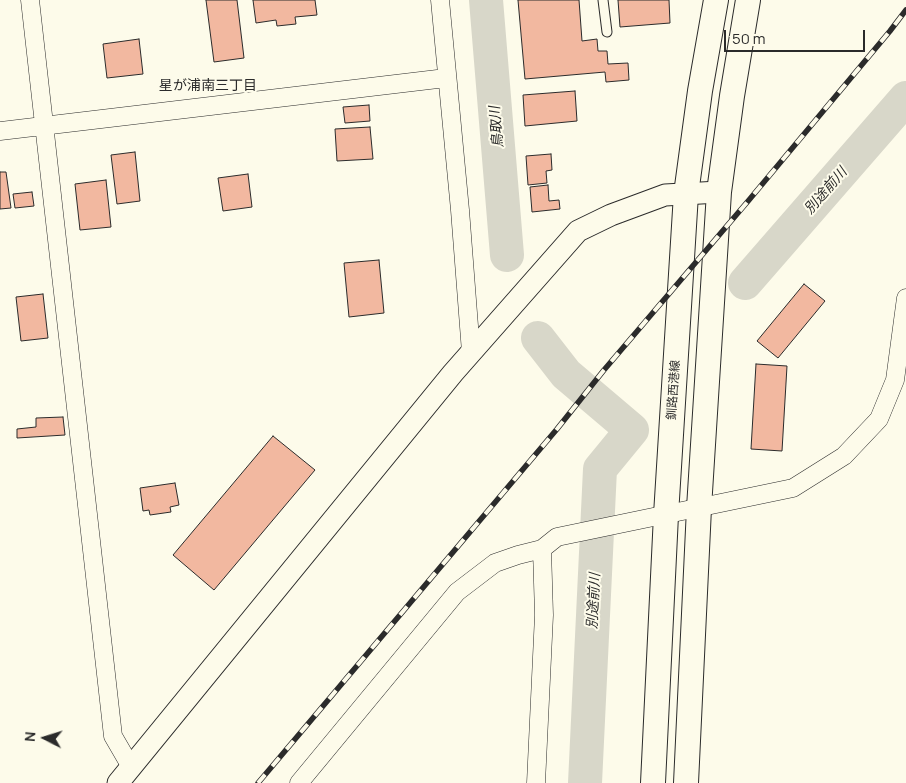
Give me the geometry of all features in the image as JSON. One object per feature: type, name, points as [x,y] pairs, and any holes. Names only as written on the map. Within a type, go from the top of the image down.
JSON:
[{"type":"main road","name":"釧路西港線","points":[[653,783],[666,515],[686,194],[700,91],[716,0]]},
{"type":"main road","points":[[686,783],[699,508],[719,192],[748,0]]},
{"type":"street","points":[[30,0],[113,736],[125,775]]},
{"type":"street","points":[[440,0],[471,352]]},
{"type":"street","points":[[0,131],[446,78]]},
{"type":"street","points":[[125,775],[471,352],[578,231],[611,215],[664,196],[719,192]]},
{"type":"street","points":[[299,783],[457,592],[495,563],[542,549],[557,537],[793,488],[844,456],[879,419],[895,380],[906,298]]},
{"type":"street","points":[[536,783],[544,615],[542,549]]},
{"type":"lane","points":[[603,0],[607,32]]},
{"type":"building","points":[[206,0],[237,0],[244,58],[214,62]]},
{"type":"building","points":[[253,0],[315,0],[317,15],[295,17],[296,24],[277,26],[276,20],[256,23]]},
{"type":"building","points":[[518,0],[579,0],[582,41],[597,39],[598,51],[607,51],[608,64],[628,63],[629,80],[606,82],[605,72],[525,79]]},
{"type":"building","points":[[618,0],[669,0],[670,23],[620,27]]},
{"type":"building","points":[[139,39],[143,74],[107,78],[103,44]]},
{"type":"building","points":[[575,91],[577,121],[525,126],[523,95]]},
{"type":"building","points":[[369,105],[370,121],[345,123],[343,107]]},
{"type":"building","points":[[370,127],[373,159],[337,161],[335,129]]},
{"type":"building","points":[[135,152],[140,201],[117,204],[111,155]]},
{"type":"building","points":[[551,154],[552,170],[546,171],[547,183],[528,185],[526,156]]},
{"type":"building","points":[[0,172],[6,172],[11,208],[0,209]]},
{"type":"building","points":[[248,174],[252,207],[223,211],[218,178]]},
{"type":"building","points":[[106,180],[111,227],[80,230],[75,184]]},
{"type":"building","points":[[548,185],[549,201],[559,200],[560,209],[532,212],[530,187]]},
{"type":"building","points":[[32,192],[34,206],[15,208],[13,194]]},
{"type":"building","points":[[379,260],[384,313],[349,317],[344,263]]},
{"type":"building","points":[[804,284],[825,301],[778,358],[757,341]]},
{"type":"building","points":[[43,294],[48,338],[21,341],[16,297]]},
{"type":"building","points":[[756,364],[787,366],[782,451],[751,449]]},
{"type":"building","points":[[63,417],[65,435],[17,438],[17,429],[36,427],[36,418]]},
{"type":"building","points":[[273,436],[315,470],[214,590],[173,555]]},
{"type":"building","points":[[175,483],[179,505],[170,507],[171,512],[150,515],[149,510],[143,511],[140,488]]},
{"type":"waterway","name":"鳥取川","points":[[486,0],[507,255]]},
{"type":"waterway","name":"別途前川","points":[[745,283],[906,98]]},
{"type":"waterway","name":"別途前川","points":[[538,338],[566,374],[632,430],[600,469],[585,783]]},
{"type":"railway","points":[[258,783],[749,200],[906,10]]},
{"type":"district","name":"星が浦南三丁目","points":[[208,86]]}]
